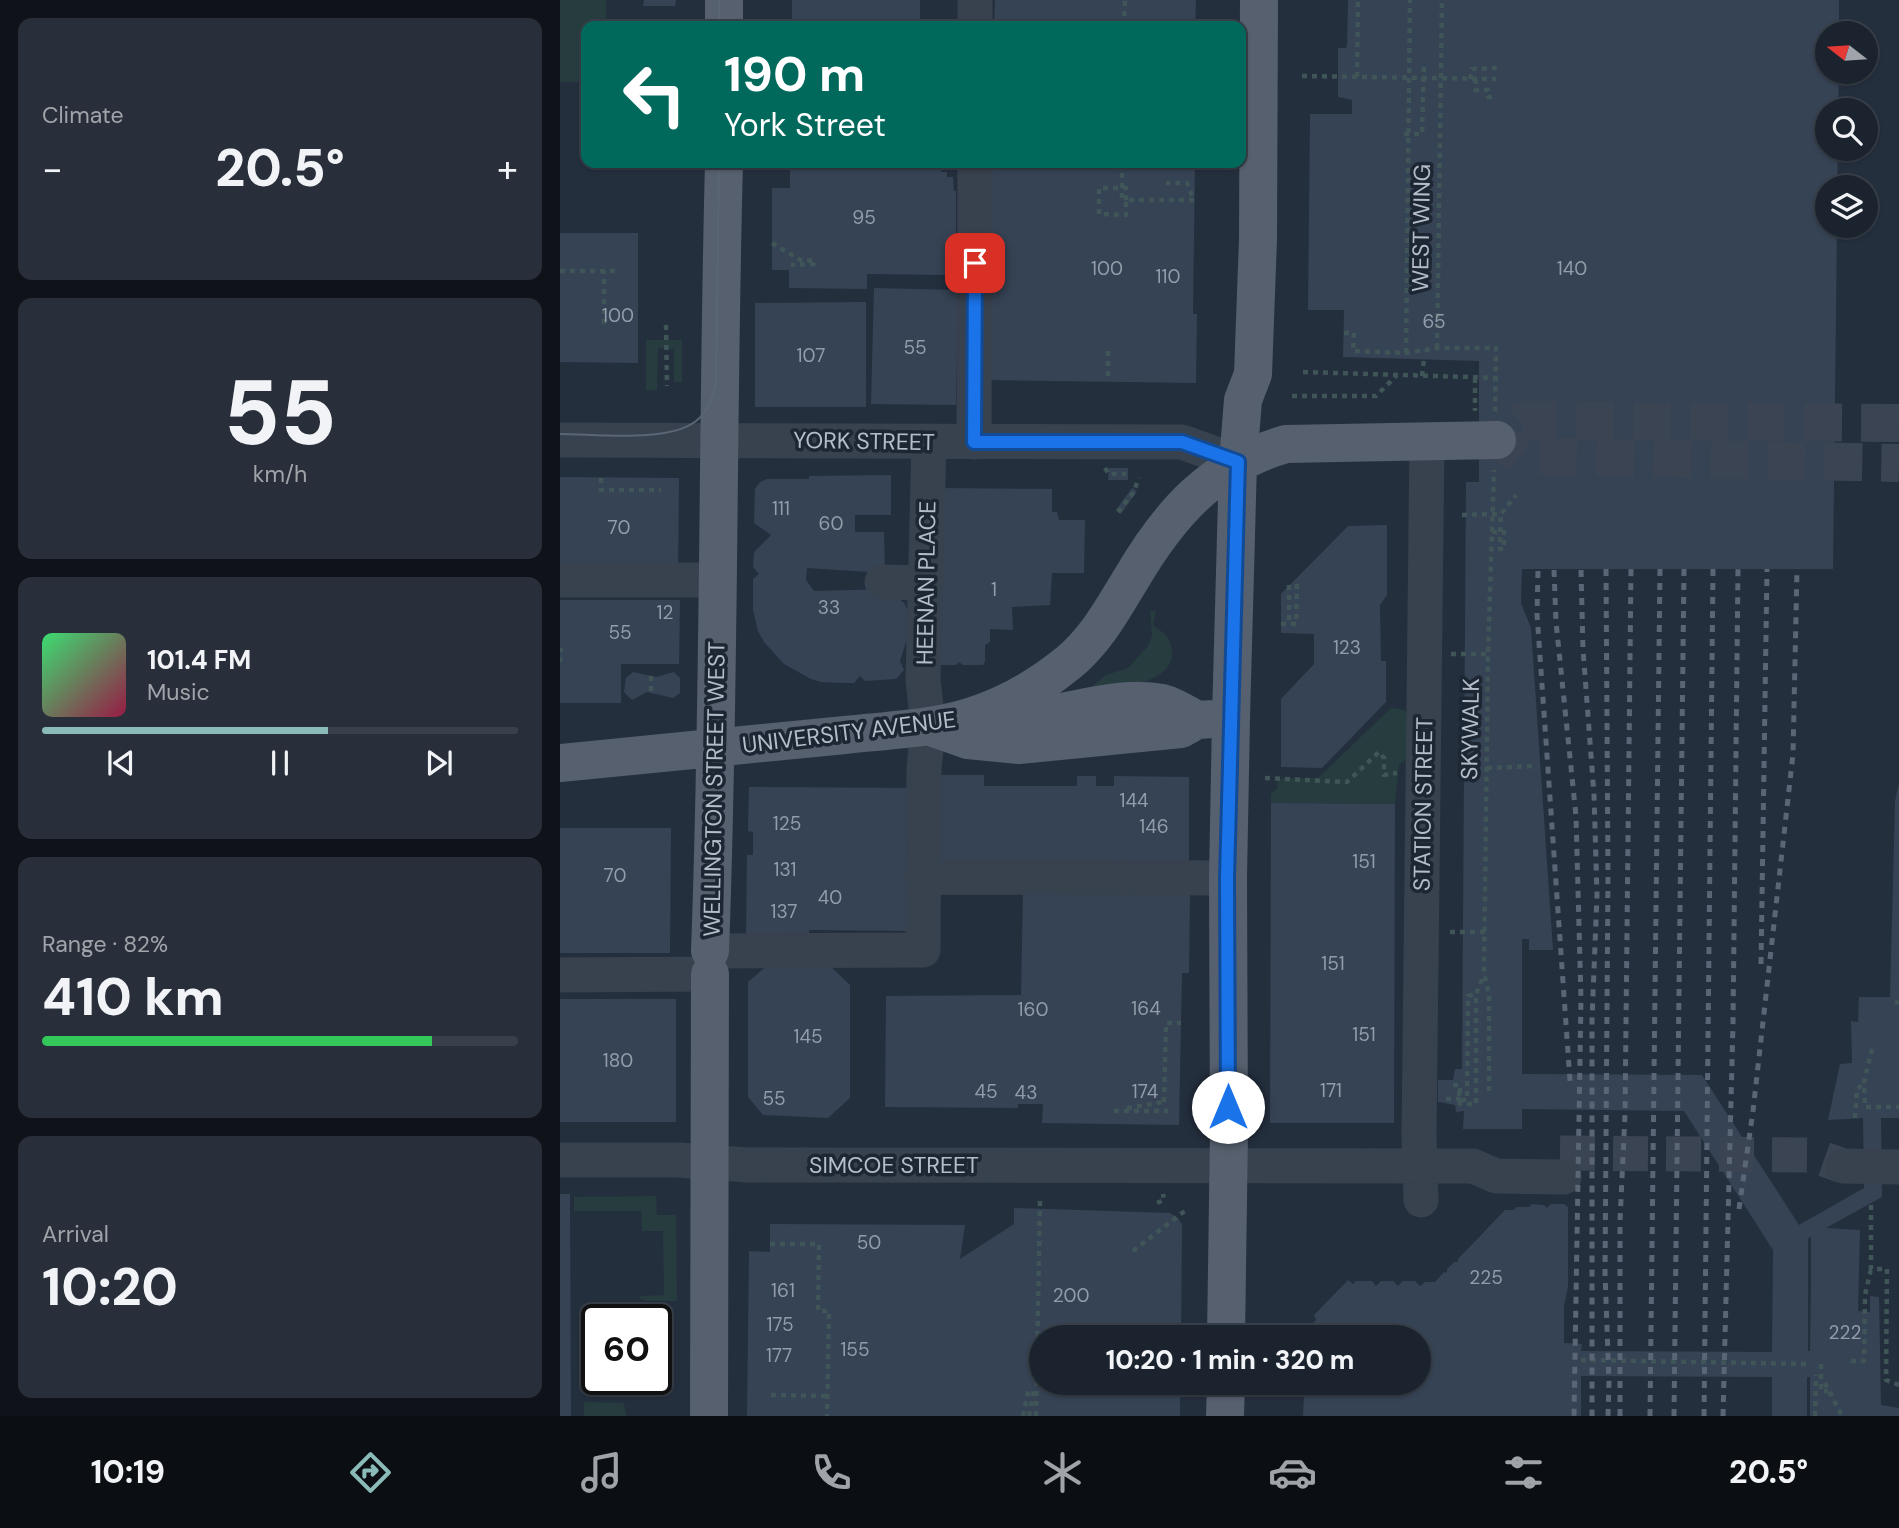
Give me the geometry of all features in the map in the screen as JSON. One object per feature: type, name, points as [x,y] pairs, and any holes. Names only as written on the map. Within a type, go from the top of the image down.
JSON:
[{"type":"main road","points":[[724,0],[724,21]]},
{"type":"main road","points":[[1234,0],[1234,21]]},
{"type":"main road","points":[[1226,1325],[1227,878],[1214,719],[1243,400],[1230,369],[1245,239],[1259,0]]},
{"type":"main road","name":"WELLINGTON STREET WEST","points":[[709,1416],[710,962],[716,748],[723,168]]},
{"type":"main road","points":[[1234,168],[1245,239]]},
{"type":"main road","points":[[1238,462],[1286,444],[1427,441],[1486,425]]},
{"type":"main road","name":"UNIVERSITY AVENUE","points":[[560,763],[928,725],[980,714],[1047,678],[1084,649],[1101,630],[1168,520],[1200,490],[1238,462]]},
{"type":"main road","points":[[980,714],[1031,717],[1123,702],[1140,702],[1163,704],[1214,719]]},
{"type":"main road","points":[[928,725],[968,740],[1019,745],[1181,729],[1214,719]]},
{"type":"main road","points":[[1225,1416],[1226,1395]]},
{"type":"street","points":[[975,0],[975,21]]},
{"type":"street","points":[[974,442],[975,168]]},
{"type":"street","name":"YORK STREET","points":[[560,440],[1182,442],[1238,462]]},
{"type":"street","name":"HEENAN PLACE","points":[[710,962],[923,950],[924,770],[928,725],[923,680],[929,441]]},
{"type":"street","name":"STATION STREET","points":[[1420,1183],[1427,441]]},
{"type":"street","points":[[560,580],[717,580]]},
{"type":"street","points":[[882,582],[926,583]]},
{"type":"street","points":[[922,877],[1227,878]]},
{"type":"street","points":[[560,975],[710,962]]},
{"type":"street","name":"SIMCOE STREET","points":[[560,1160],[747,1165],[1228,1166],[1420,1183],[1473,1166],[1496,1153],[1562,1165]]},
{"type":"street","points":[[1843,1166],[1899,1167]]},
{"type":"path","points":[[1124,21],[1125,0]]},
{"type":"path","points":[[1357,77],[1358,0]]},
{"type":"path","name":"WEST WING","points":[[1406,353],[1410,0]]},
{"type":"path","name":"WEST WING","points":[[1437,348],[1442,0]]},
{"type":"path","points":[[1404,134],[1422,134],[1424,62]]},
{"type":"path","points":[[1495,97],[1488,97],[1489,90],[1475,90],[1472,69],[1497,68]]},
{"type":"path","points":[[1302,76],[1496,79]]},
{"type":"path","points":[[1122,168],[1122,200],[1194,200],[1187,183],[1166,183]]},
{"type":"path","points":[[1099,188],[1126,188],[1126,200],[1126,215],[1099,214],[1099,188]]},
{"type":"path","points":[[772,243],[802,261],[814,260],[814,264],[791,264]]},
{"type":"path","points":[[560,271],[618,271]]},
{"type":"path","points":[[604,271],[604,324]]},
{"type":"path","points":[[666,325],[667,386]]},
{"type":"path","points":[[1344,333],[1354,334],[1353,351],[1406,353],[1437,348],[1496,348],[1496,361]]},
{"type":"path","points":[[1108,351],[1108,381]]},
{"type":"path","points":[[1422,376],[1424,359]]},
{"type":"path","points":[[1303,372],[1500,379]]},
{"type":"path","points":[[1292,396],[1376,396],[1397,375]]},
{"type":"path","points":[[1475,379],[1486,425]]},
{"type":"path","points":[[1109,474],[1126,474]]},
{"type":"path","points":[[601,478],[601,490],[661,488]]},
{"type":"path","points":[[1118,512],[1133,493],[1139,478]]},
{"type":"path","name":"SKYWALK","points":[[1484,973],[1493,485]]},
{"type":"path","points":[[1492,531],[1504,532],[1504,549],[1500,549],[1502,518],[1516,495]]},
{"type":"path","points":[[1462,515],[1502,518]]},
{"type":"path","points":[[1492,521],[1502,518]]},
{"type":"path","points":[[1289,584],[1289,624]]},
{"type":"path","points":[[1281,624],[1296,624],[1297,584]]},
{"type":"path","points":[[560,649],[560,662]]},
{"type":"path","points":[[1442,654],[1488,654]]},
{"type":"path","points":[[651,676],[651,693]]},
{"type":"path","points":[[1265,778],[1347,782],[1379,752],[1384,758],[1384,775],[1396,774],[1397,765]]},
{"type":"path","points":[[1487,768],[1535,765]]},
{"type":"path","points":[[1442,932],[1486,932]]},
{"type":"path","points":[[1461,1096],[1476,1104],[1476,994],[1484,973]]},
{"type":"path","points":[[1484,973],[1489,994],[1489,1091]]},
{"type":"path","points":[[1461,1096],[1467,1100],[1468,996],[1476,994]]},
{"type":"path","points":[[1164,1102],[1166,1023],[1181,1023]]},
{"type":"path","points":[[1872,1049],[1864,1082],[1865,1107],[1899,1107]]},
{"type":"path","points":[[1461,1082],[1461,1096]]},
{"type":"path","points":[[1855,1118],[1857,1088],[1864,1082]]},
{"type":"path","points":[[1857,1088],[1872,1102]]},
{"type":"path","points":[[1438,1099],[1460,1099],[1461,1096]]},
{"type":"path","points":[[1164,1102],[1152,1104],[1127,1108],[1114,1111],[1168,1111],[1160,1105],[1153,1100],[1164,1102]]},
{"type":"path","points":[[1157,1203],[1164,1200]]},
{"type":"path","points":[[1037,1325],[1040,1201]]},
{"type":"path","points":[[1851,1361],[1864,1361],[1865,1295],[1871,1269],[1871,1205]]},
{"type":"path","points":[[1133,1251],[1186,1210]]},
{"type":"path","points":[[770,1244],[819,1244],[818,1311],[829,1311],[825,1372],[827,1416]]},
{"type":"path","points":[[1871,1269],[1887,1269],[1886,1380],[1899,1385]]},
{"type":"path","points":[[1581,1360],[1810,1364]]},
{"type":"path","points":[[1821,1364],[1821,1391],[1828,1391]]},
{"type":"path","points":[[1815,1416],[1816,1375]]},
{"type":"path","points":[[1825,1383],[1842,1416]]},
{"type":"path","points":[[1023,1416],[1029,1392]]},
{"type":"path","points":[[771,1395],[827,1396]]},
{"type":"path","points":[[1029,1416],[1033,1395]]},
{"type":"path","points":[[1036,1395],[1036,1416]]},
{"type":"green space","points":[[560,0],[606,0],[606,21],[581,21],[581,82],[560,82]]},
{"type":"green space","points":[[646,340],[682,340],[682,382],[674,382],[674,349],[658,348],[657,390],[646,390]]},
{"type":"green space","points":[[1150,611],[1156,611],[1153,626],[1166,636],[1171,646],[1170,663],[1163,672],[1152,679],[1125,687],[1086,691],[1106,675],[1128,668],[1148,646],[1152,636]]},
{"type":"green space","points":[[1391,708],[1405,710],[1414,730],[1410,756],[1399,765],[1395,804],[1271,803],[1271,794],[1282,778],[1318,778]]},
{"type":"green space","points":[[656,1196],[657,1215],[676,1215],[677,1301],[646,1301],[640,1298],[664,1295],[663,1231],[642,1231],[641,1211],[574,1211],[574,1197]]},
{"type":"green space","points":[[584,1402],[624,1403],[626,1416],[584,1416]]},
{"type":"building","points":[[644,0],[676,0],[675,6],[643,6]]},
{"type":"building","points":[[792,0],[920,0],[920,21],[792,21]]},
{"type":"building","points":[[995,0],[1196,0],[1195,21],[994,21]]},
{"type":"building","points":[[1348,0],[1839,0],[1839,21],[1815,21],[1815,84],[1839,84],[1838,98],[1815,98],[1815,161],[1838,161],[1837,175],[1815,175],[1815,238],[1837,238],[1833,569],[1522,569],[1521,603],[1531,628],[1553,950],[1529,950],[1529,939],[1522,939],[1522,1074],[1702,1075],[1799,1225],[1864,1188],[1863,1118],[1828,1120],[1840,1064],[1852,1063],[1851,1021],[1858,1022],[1859,997],[1890,997],[1895,801],[1899,783],[1899,1118],[1881,1118],[1882,1197],[1826,1228],[1860,1230],[1858,1311],[1870,1312],[1870,1296],[1879,1297],[1881,1405],[1899,1408],[1899,1416],[1810,1416],[1810,1377],[1807,1377],[1807,1416],[1772,1416],[1772,1377],[1581,1376],[1581,1416],[1303,1416],[1304,1396],[1281,1395],[1431,1395],[1431,1325],[1311,1325],[1316,1320],[1314,1315],[1348,1280],[1353,1284],[1356,1281],[1372,1281],[1376,1286],[1381,1281],[1393,1281],[1398,1286],[1403,1281],[1415,1281],[1420,1286],[1425,1282],[1435,1282],[1444,1272],[1447,1273],[1447,1269],[1454,1262],[1458,1262],[1505,1210],[1529,1207],[1532,1204],[1544,1205],[1547,1208],[1551,1204],[1564,1204],[1568,1207],[1568,1287],[1564,1306],[1564,1343],[1582,1344],[1581,1351],[1772,1352],[1773,1250],[1684,1111],[1522,1109],[1522,1129],[1463,1129],[1464,1111],[1456,1112],[1455,1105],[1438,1102],[1438,1080],[1453,1080],[1455,1069],[1462,1069],[1466,482],[1479,482],[1479,361],[1343,357],[1344,310],[1308,310],[1310,114],[1352,114],[1352,100],[1338,97],[1338,48],[1346,48]],"holes":[[[1811,1236],[1810,1351],[1808,1239]]]},
{"type":"building","points":[[790,168],[941,168],[941,172],[947,172],[947,177],[953,177],[956,191],[956,260],[952,260],[952,273],[867,274],[867,289],[789,288],[789,270],[772,270],[772,188],[790,188]]},
{"type":"building","points":[[992,168],[1195,168],[1193,314],[1197,314],[1196,383],[989,380]]},
{"type":"building","points":[[560,233],[638,233],[638,363],[560,362]]},
{"type":"building","points":[[874,288],[958,290],[956,405],[871,404]]},
{"type":"building","points":[[866,302],[866,407],[755,407],[755,303]]},
{"type":"building","points":[[1109,468],[1128,468],[1128,480],[1108,480]]},
{"type":"building","points":[[891,475],[891,515],[855,515],[855,532],[884,532],[885,573],[807,568],[806,580],[814,591],[889,589],[904,603],[913,620],[900,661],[904,670],[896,679],[865,681],[860,676],[854,683],[841,683],[811,679],[784,664],[758,631],[753,610],[753,579],[759,574],[753,567],[754,552],[771,535],[754,523],[755,489],[760,482],[767,479]]},
{"type":"building","points":[[560,477],[679,478],[678,576],[560,575]]},
{"type":"building","points":[[937,488],[1052,489],[1052,512],[1057,512],[1059,520],[1085,520],[1084,573],[1052,573],[1050,605],[1012,607],[1013,630],[990,629],[990,642],[985,645],[983,665],[963,665],[959,662],[956,665],[934,665]]},
{"type":"building","points":[[1132,488],[1137,491],[1121,514],[1116,510]]},
{"type":"building","points":[[1387,525],[1387,595],[1380,605],[1381,661],[1386,661],[1386,702],[1322,768],[1281,767],[1281,699],[1314,664],[1314,634],[1281,633],[1281,594],[1348,526]]},
{"type":"building","points":[[560,600],[680,600],[679,664],[621,664],[621,703],[560,703]]},
{"type":"building","points":[[633,672],[656,677],[674,672],[680,678],[680,693],[673,698],[647,692],[632,700],[624,692],[626,678]]},
{"type":"building","points":[[926,775],[984,775],[984,786],[1077,786],[1077,776],[1096,776],[1096,786],[1114,786],[1114,776],[1189,777],[1189,869],[926,868]]},
{"type":"building","points":[[749,787],[915,788],[912,931],[809,930],[809,941],[746,940],[747,855],[753,855],[753,832],[748,831]]},
{"type":"building","points":[[1271,803],[1395,804],[1394,1123],[1270,1123]]},
{"type":"building","points":[[560,828],[671,828],[670,953],[560,953]]},
{"type":"building","points":[[1023,890],[1190,890],[1189,973],[1182,973],[1179,1125],[1042,1123],[1043,1104],[1018,1104],[1018,1108],[885,1107],[886,996],[1021,995]]},
{"type":"building","points":[[769,964],[830,966],[850,985],[850,1098],[828,1118],[763,1115],[748,1097],[748,982]]},
{"type":"building","points":[[560,999],[676,999],[676,1122],[560,1122]]},
{"type":"building","points":[[560,1194],[570,1194],[571,1416],[560,1416]]},
{"type":"building","points":[[1014,1208],[1170,1213],[1178,1218],[1182,1225],[1181,1325],[1029,1325],[1029,1395],[1180,1395],[1180,1416],[747,1416],[749,1251],[770,1252],[770,1224],[965,1225],[960,1259],[1014,1224]]},
{"type":"tunnel","points":[[1899,423],[1523,420],[1497,440],[1521,456],[1899,463]]},
{"type":"tunnel","points":[[1560,1153],[1812,1155],[1843,1166]]},
{"type":"tram line","points":[[719,0],[719,21]]},
{"type":"tram line","points":[[560,434],[631,436],[668,432],[684,428],[696,421],[707,408],[716,382],[719,168]]},
{"type":"railway","points":[[1606,569],[1608,876],[1605,1273],[1608,1416]]},
{"type":"railway","points":[[1620,1416],[1620,1221],[1625,1114],[1631,569]]},
{"type":"railway","points":[[1650,1416],[1660,569]]},
{"type":"railway","points":[[1674,1416],[1684,569]]},
{"type":"railway","points":[[1704,1416],[1713,569]]},
{"type":"railway","points":[[1723,1416],[1733,1023],[1738,569]]},
{"type":"railway","points":[[1761,964],[1767,569]]},
{"type":"railway","points":[[1739,1209],[1753,1111],[1793,754],[1797,569]]},
{"type":"railway","points":[[1554,570],[1556,622],[1576,816],[1581,999],[1574,1416]]},
{"type":"railway","points":[[1581,570],[1597,895],[1592,1020],[1592,1416]]},
{"type":"railway","points":[[1538,571],[1537,614],[1570,1081]]},
{"type":"route","points":[[975,263],[974,442],[1182,442],[1238,462],[1227,878],[1228,1107]]}]
